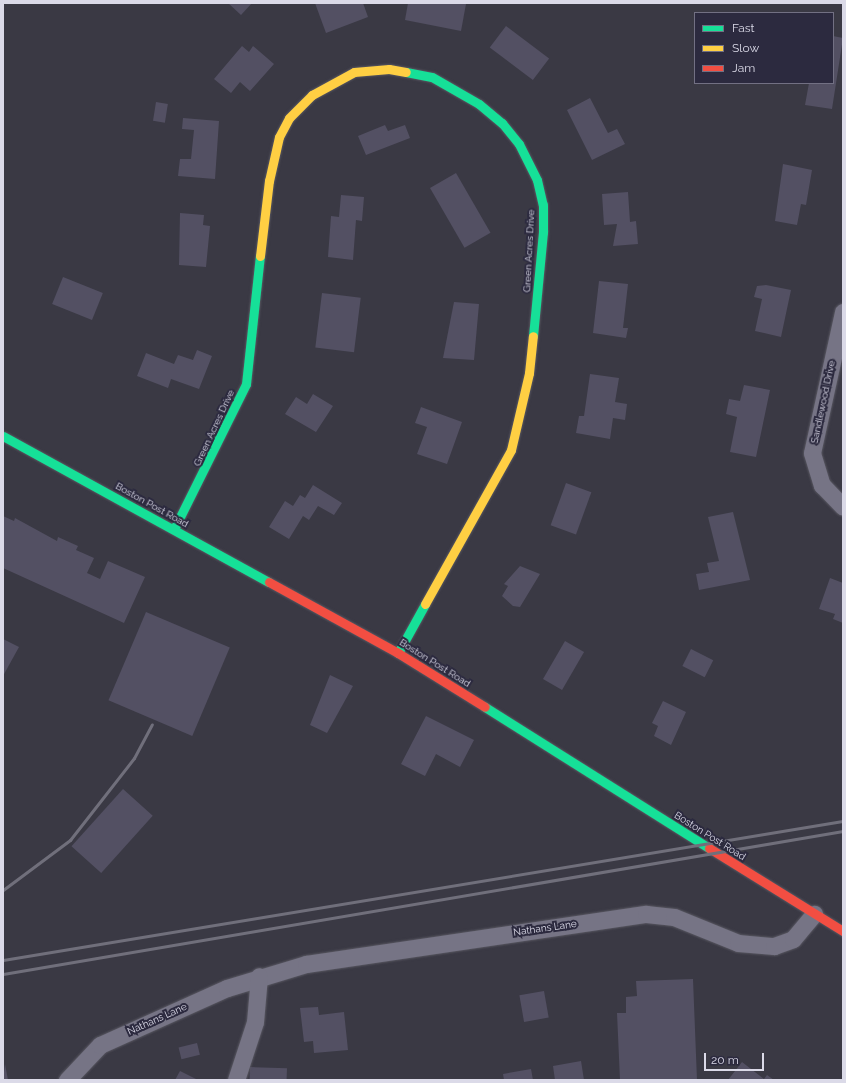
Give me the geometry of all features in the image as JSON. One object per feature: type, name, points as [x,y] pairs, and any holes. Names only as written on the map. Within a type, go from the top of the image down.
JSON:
[{"type":"street","name":"Green Acres Drive","points":[[174,530],[246,384],[268,181],[279,137],[289,118],[312,95],[354,72],[389,69],[432,77],[479,104],[502,123],[519,144],[537,180],[543,232],[529,373],[511,450],[398,652]]},
{"type":"street","name":"Sandlewood Drive","points":[[843,312],[812,453],[822,485],[843,507]]},
{"type":"street","name":"Boston Post Road","points":[[3,436],[398,652],[843,931]]},
{"type":"street","name":"Nathans Lane","points":[[67,1080],[100,1045],[259,976],[362,954],[646,914],[674,917],[738,944],[774,946],[793,939],[814,914]]},
{"type":"street","points":[[236,1080],[255,1022],[259,976]]},
{"type":"building","points":[[228,3],[252,3],[241,15]]},
{"type":"building","points":[[315,3],[363,3],[368,17],[326,33]]},
{"type":"building","points":[[408,3],[466,4],[461,31],[405,20]]},
{"type":"building","points":[[506,26],[549,58],[533,80],[490,48]]},
{"type":"building","points":[[834,36],[843,38],[832,109],[805,105],[809,84],[834,84]]},
{"type":"building","points":[[242,46],[249,52],[253,46],[274,64],[250,91],[240,82],[231,93],[214,79]]},
{"type":"building","points":[[590,98],[608,133],[617,129],[625,144],[592,160],[567,110]]},
{"type":"building","points":[[156,102],[168,104],[165,123],[153,121]]},
{"type":"building","points":[[183,118],[219,121],[215,179],[178,176],[180,159],[191,159],[194,130],[182,129]]},
{"type":"building","points":[[385,125],[388,131],[405,125],[410,138],[366,155],[358,136]]},
{"type":"building","points":[[783,164],[812,170],[806,205],[801,204],[797,225],[775,221]]},
{"type":"building","points":[[456,173],[490,233],[465,248],[430,188]]},
{"type":"building","points":[[628,192],[630,222],[636,221],[638,244],[613,246],[617,224],[604,225],[602,194]]},
{"type":"building","points":[[341,195],[364,197],[362,221],[356,220],[353,260],[328,257],[331,216],[339,217]]},
{"type":"building","points":[[180,213],[204,215],[203,225],[210,226],[206,267],[179,265]]},
{"type":"building","points":[[63,277],[103,293],[92,320],[52,304]]},
{"type":"building","points":[[599,281],[628,284],[623,328],[628,328],[626,338],[593,333]]},
{"type":"building","points":[[766,285],[791,290],[781,337],[755,331],[762,299],[754,297],[757,286]]},
{"type":"building","points":[[322,293],[361,298],[354,352],[315,348]]},
{"type":"building","points":[[454,302],[479,304],[474,360],[443,358]]},
{"type":"building","points":[[197,350],[212,356],[199,389],[171,379],[168,388],[137,376],[146,353],[174,364],[178,355],[193,360]]},
{"type":"building","points":[[590,374],[619,378],[615,402],[627,404],[625,420],[613,418],[610,439],[576,433],[579,416],[584,416]]},
{"type":"building","points":[[744,385],[770,390],[756,457],[730,452],[737,417],[726,414],[729,399],[740,401]]},
{"type":"building","points":[[313,394],[333,406],[316,432],[285,414],[296,397],[307,404]]},
{"type":"building","points":[[421,407],[462,422],[447,464],[417,454],[427,427],[415,423]]},
{"type":"building","points":[[566,483],[591,492],[576,535],[551,525]]},
{"type":"building","points":[[313,485],[342,503],[334,515],[318,506],[309,520],[303,516],[289,539],[269,527],[285,501],[293,506],[300,495],[305,498]]},
{"type":"building","points":[[733,512],[750,580],[699,590],[696,574],[709,572],[707,563],[719,561],[708,517]]},
{"type":"building","points":[[3,516],[14,521],[15,518],[57,541],[58,537],[78,546],[76,550],[94,558],[87,573],[100,579],[108,561],[145,577],[124,623],[3,568]]},
{"type":"building","points":[[520,566],[540,574],[520,607],[513,606],[502,596],[508,586],[504,584]]},
{"type":"building","points":[[830,578],[843,583],[843,623],[833,619],[835,614],[819,609]]},
{"type":"building","points":[[146,612],[230,648],[192,736],[108,700]]},
{"type":"building","points":[[3,639],[19,647],[3,676]]},
{"type":"building","points":[[565,641],[584,652],[562,690],[543,679]]},
{"type":"building","points":[[691,649],[713,660],[705,677],[682,666]]},
{"type":"building","points":[[330,675],[353,686],[327,733],[310,725]]},
{"type":"building","points":[[663,701],[686,712],[671,745],[654,736],[658,726],[652,723]]},
{"type":"building","points":[[426,716],[474,740],[460,767],[436,754],[425,776],[401,764]]},
{"type":"building","points":[[123,789],[153,816],[101,873],[71,846]]},
{"type":"building","points":[[693,979],[697,1080],[620,1080],[617,1013],[626,1013],[626,997],[637,996],[636,981]]},
{"type":"building","points":[[544,991],[549,1018],[524,1022],[519,995]]},
{"type":"building","points":[[318,1007],[319,1015],[344,1012],[348,1050],[314,1053],[313,1041],[304,1042],[300,1008]]},
{"type":"building","points":[[197,1043],[200,1055],[181,1059],[179,1048]]},
{"type":"building","points":[[581,1061],[584,1080],[555,1080],[553,1066]]},
{"type":"building","points":[[742,1062],[764,1079],[767,1075],[774,1080],[728,1080]]},
{"type":"building","points":[[5,1064],[8,1080],[3,1080]]},
{"type":"building","points":[[250,1067],[287,1068],[287,1080],[250,1080]]},
{"type":"building","points":[[531,1069],[533,1080],[504,1080],[503,1074]]},
{"type":"building","points":[[180,1071],[198,1080],[175,1080]]},
{"type":"railway","points":[[3,890],[70,840],[134,758],[152,724]]},
{"type":"railway","points":[[3,960],[843,821]]},
{"type":"railway","points":[[3,974],[843,831]]},
{"type":"traffic: fast","points":[[406,72],[432,77],[479,104],[502,123],[519,144],[537,180],[543,205],[543,232],[533,336]]},
{"type":"traffic: fast","points":[[174,529],[246,384],[260,256]]},
{"type":"traffic: fast","points":[[3,436],[269,582]]},
{"type":"traffic: fast","points":[[398,653],[425,604]]},
{"type":"traffic: fast","points":[[485,707],[709,848]]},
{"type":"traffic: slow","points":[[260,256],[269,181],[279,137],[289,118],[312,95],[354,72],[389,69],[406,72]]},
{"type":"traffic: slow","points":[[425,604],[511,450],[529,373],[533,336]]},
{"type":"traffic: jam","points":[[269,582],[398,653],[485,707]]},
{"type":"traffic: jam","points":[[709,848],[843,931]]}]
